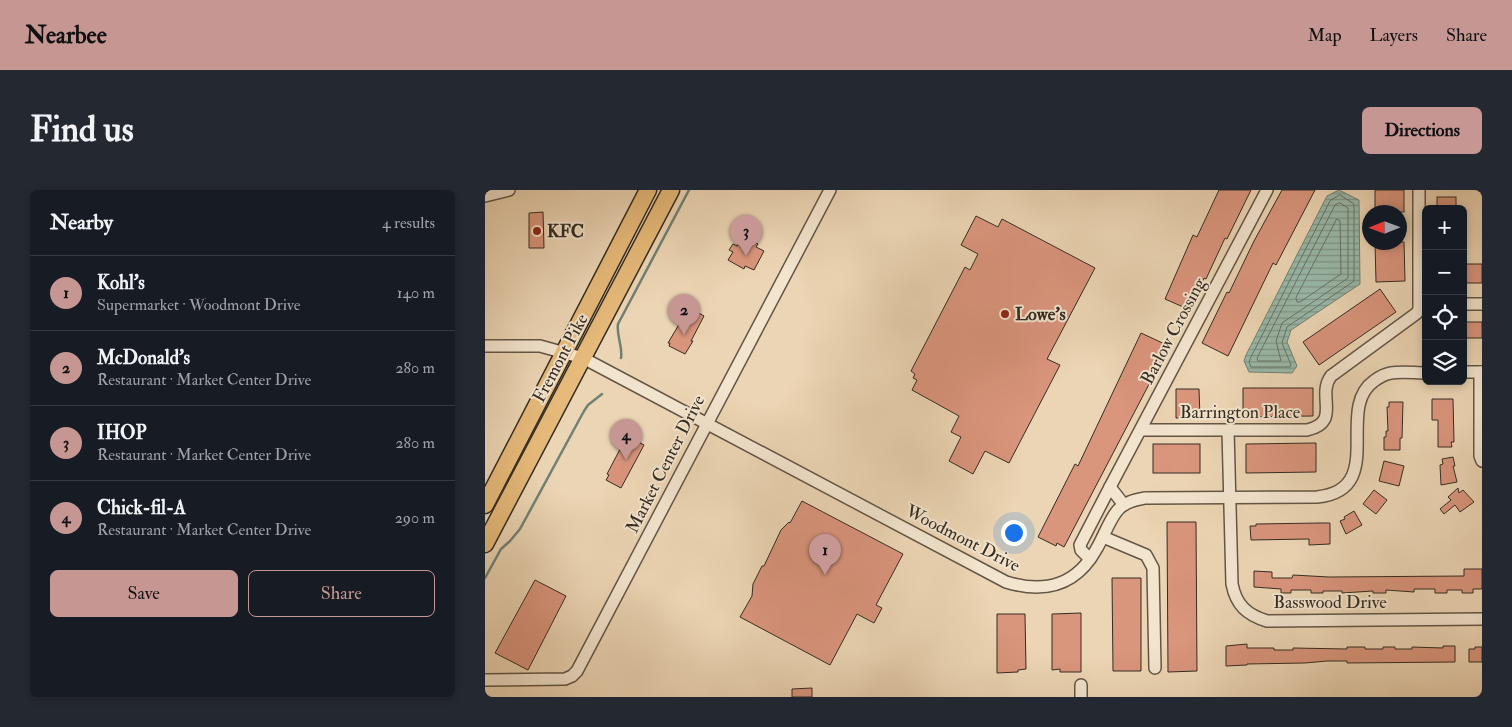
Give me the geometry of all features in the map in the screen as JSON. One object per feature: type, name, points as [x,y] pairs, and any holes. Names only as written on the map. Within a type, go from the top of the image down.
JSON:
[{"type":"highway","name":"Fremont Pike","points":[[485,544],[648,190]]},
{"type":"highway","points":[[574,354],[593,323],[637,238],[657,190]]},
{"type":"highway","name":"Fremont Pike","points":[[485,505],[671,190]]},
{"type":"street","points":[[485,196],[509,190]]},
{"type":"street","name":"Market Center Drive","points":[[485,680],[565,679],[577,671],[830,190]]},
{"type":"street","name":"Barlow Crossing","points":[[1091,559],[1081,550],[1080,545],[1267,190]]},
{"type":"street","points":[[1419,190],[1423,295]]},
{"type":"street","points":[[1467,304],[1482,304]]},
{"type":"street","name":"Barrington Place","points":[[1141,430],[1307,430],[1316,428],[1322,424],[1326,417],[1327,380],[1417,313],[1422,306]]},
{"type":"street","name":"Woodmont Drive","points":[[485,346],[540,346],[574,354],[707,422],[1006,582],[1018,586],[1039,588],[1063,583],[1078,573],[1091,559],[1118,510],[1124,505]]},
{"type":"street","points":[[1110,487],[1124,505],[1133,500],[1145,498],[1325,496],[1341,488],[1353,474],[1356,466],[1357,408],[1364,391],[1371,383],[1390,373],[1422,372]]},
{"type":"street","points":[[1467,372],[1481,372],[1482,461]]},
{"type":"street","name":"Basswood Drive","points":[[1228,430],[1233,590],[1234,596],[1241,606],[1256,618],[1267,621],[1482,619]]},
{"type":"street","points":[[1103,537],[1146,555],[1153,568],[1155,668]]},
{"type":"water","points":[[1339,190],[1359,200],[1360,284],[1291,330],[1287,342],[1297,366],[1292,373],[1249,372],[1244,361],[1246,355],[1327,196]]},
{"type":"building","points":[[1219,190],[1251,190],[1227,239],[1225,238],[1206,279],[1204,278],[1190,310],[1165,299],[1193,235],[1197,237]]},
{"type":"building","points":[[1282,190],[1315,190],[1276,265],[1273,263],[1228,356],[1202,343]]},
{"type":"building","points":[[1375,190],[1404,190],[1404,205],[1375,205]]},
{"type":"building","points":[[1437,197],[1456,197],[1456,205],[1437,205]]},
{"type":"building","name":"KFC","points":[[543,212],[544,248],[529,248],[529,213]]},
{"type":"building","name":"Lowe's","points":[[976,216],[998,227],[1002,219],[1095,268],[1047,359],[1060,365],[1009,463],[985,451],[973,474],[949,461],[961,437],[951,432],[959,416],[912,390],[917,380],[913,378],[915,374],[911,371],[965,267],[970,270],[978,254],[961,245]]},
{"type":"building","points":[[742,236],[758,244],[756,247],[764,251],[754,270],[745,266],[744,269],[728,260],[733,252],[729,250],[733,244],[737,246]]},
{"type":"building","points":[[1375,250],[1404,250],[1405,281],[1376,282]]},
{"type":"building","points":[[1467,264],[1482,264],[1482,283],[1467,283]]},
{"type":"building","points":[[1380,289],[1396,312],[1319,365],[1303,342]]},
{"type":"building","points":[[687,311],[694,314],[695,311],[704,316],[685,354],[669,346],[670,343],[668,343]]},
{"type":"building","points":[[1467,322],[1482,322],[1482,338],[1467,338]]},
{"type":"building","points":[[1141,333],[1169,346],[1064,547],[1057,543],[1056,546],[1038,537],[1075,464],[1078,466]]},
{"type":"building","points":[[1243,388],[1313,388],[1313,416],[1243,417]]},
{"type":"building","points":[[1176,389],[1199,389],[1200,417],[1176,418]]},
{"type":"building","points":[[1432,399],[1453,399],[1454,442],[1451,442],[1452,447],[1438,447],[1438,420],[1432,420]]},
{"type":"building","points":[[1389,402],[1403,402],[1400,450],[1384,450],[1384,437],[1386,437],[1386,431],[1388,431],[1387,407],[1389,407]]},
{"type":"building","points":[[627,436],[644,445],[621,488],[606,480],[609,475],[607,474]]},
{"type":"building","points":[[1316,443],[1316,472],[1246,473],[1246,444]]},
{"type":"building","points":[[1153,444],[1200,444],[1200,473],[1153,473]]},
{"type":"building","points":[[1453,457],[1457,482],[1441,485],[1440,465],[1443,464],[1442,459]]},
{"type":"building","points":[[1384,461],[1404,466],[1399,486],[1379,481]]},
{"type":"building","points":[[1458,488],[1459,493],[1463,490],[1474,502],[1460,512],[1455,505],[1444,514],[1440,509],[1451,500],[1448,497]]},
{"type":"building","points":[[1374,490],[1387,500],[1376,514],[1363,504]]},
{"type":"building","points":[[802,501],[903,554],[876,605],[882,608],[874,623],[857,614],[830,665],[740,617],[752,596],[753,584],[781,530],[790,523]]},
{"type":"building","points":[[1354,511],[1362,525],[1346,534],[1340,521]]},
{"type":"building","points":[[1167,522],[1196,522],[1197,671],[1168,672]]},
{"type":"building","points":[[1330,523],[1330,544],[1309,545],[1309,539],[1251,540],[1250,526],[1256,526],[1256,524]]},
{"type":"building","points":[[1464,569],[1482,569],[1482,589],[1473,589],[1473,593],[1462,593],[1462,590],[1447,590],[1447,593],[1435,593],[1435,589],[1414,589],[1414,592],[1386,590],[1386,593],[1373,593],[1373,591],[1342,593],[1342,591],[1323,591],[1323,593],[1311,593],[1311,590],[1291,590],[1291,593],[1281,593],[1281,589],[1254,587],[1254,571],[1272,572],[1272,578],[1292,578],[1293,575],[1329,577],[1464,576]]},
{"type":"building","points":[[1112,578],[1141,578],[1141,671],[1113,671]]},
{"type":"building","points":[[535,580],[566,596],[528,670],[495,653]]},
{"type":"building","points":[[1081,613],[1081,672],[1060,672],[1060,669],[1052,670],[1052,614]]},
{"type":"building","points":[[997,614],[1025,614],[1026,669],[1018,670],[1018,672],[997,673]]},
{"type":"building","points":[[1247,644],[1247,648],[1274,648],[1274,650],[1293,650],[1293,648],[1347,649],[1347,647],[1412,649],[1412,647],[1443,648],[1443,646],[1455,646],[1455,662],[1347,663],[1347,661],[1327,661],[1226,666],[1226,646]]},
{"type":"building","points":[[1475,647],[1482,647],[1482,662],[1469,662],[1469,649],[1475,649]]},
{"type":"building","points":[[812,688],[812,697],[792,697],[792,689]]},
{"type":"waterway","points":[[621,358],[618,324],[689,190]]},
{"type":"waterway","points":[[485,578],[501,549],[520,529],[584,411],[588,405],[602,394]]},
{"type":"place","name":"KFC","points":[[537,231]]},
{"type":"place","name":"IHOP","points":[[746,256]]},
{"type":"place","name":"Lowe's","points":[[1005,314]]},
{"type":"place","name":"McDonald's","points":[[684,335]]},
{"type":"place","name":"Chick-fil-A","points":[[626,460]]},
{"type":"place","name":"Kohl's","points":[[825,575]]}]
